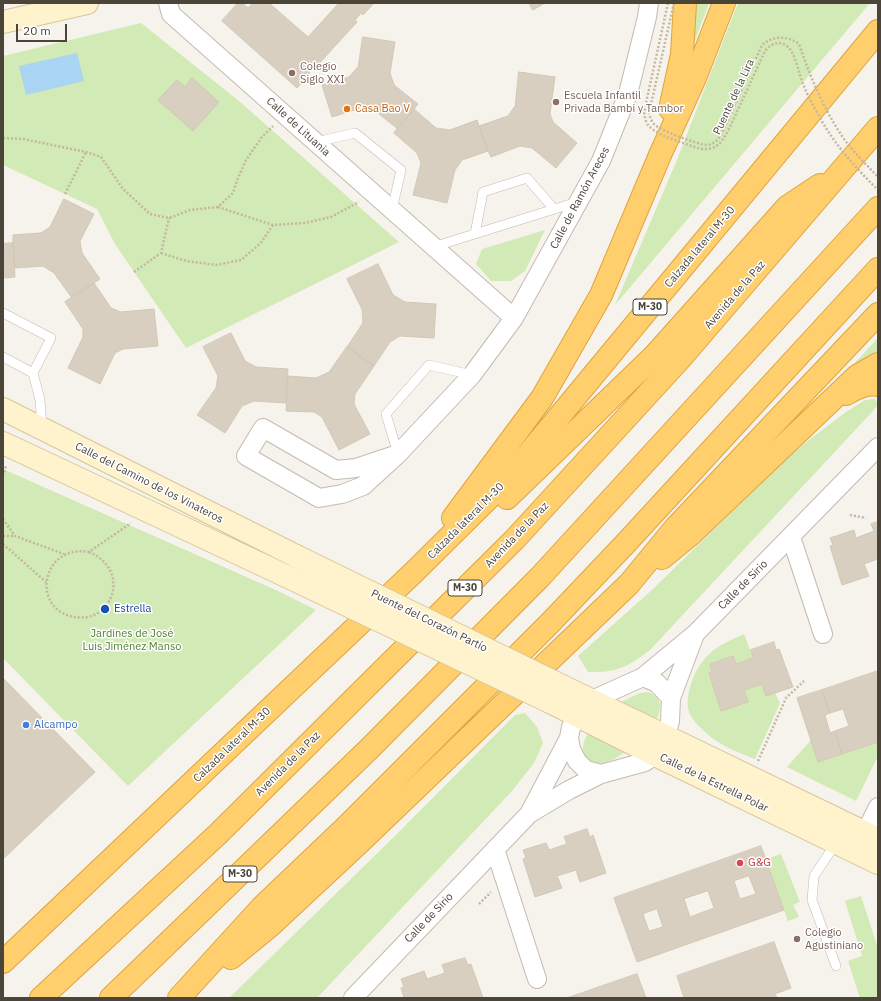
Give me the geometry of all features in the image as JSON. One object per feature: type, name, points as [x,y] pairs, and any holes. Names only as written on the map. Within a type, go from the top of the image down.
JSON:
[{"type":"highway","points":[[660,155],[682,54],[685,3]]},
{"type":"highway","points":[[412,574],[542,398],[601,295],[660,155],[695,78],[724,3]]},
{"type":"highway","name":"Calzada lateral M-30","points":[[3,962],[412,574],[506,482],[878,31]]},
{"type":"highway","name":"Avenida de la Paz","points":[[41,998],[218,834],[515,539],[680,359],[878,128]]},
{"type":"highway","points":[[412,574],[472,532],[654,356],[787,208],[842,170]]},
{"type":"highway","name":"M-30","points":[[111,998],[363,755],[540,578],[878,208]]},
{"type":"highway","points":[[179,998],[262,907],[346,828],[556,616],[626,543],[878,269]]},
{"type":"highway","points":[[629,584],[675,528],[878,314]]},
{"type":"highway","points":[[182,998],[282,915],[629,584],[690,536],[828,402],[857,376],[878,364]]},
{"type":"highway","points":[[828,402],[860,386],[871,384],[878,385]]},
{"type":"main road","points":[[3,22],[87,3]]},
{"type":"main road","name":"Calle del Camino de los Vinateros","points":[[3,409],[296,556]]},
{"type":"main road","name":"Puente del Corazón Partío","points":[[3,443],[286,576],[556,694]]},
{"type":"main road","name":"Puente del Corazón Partío","points":[[296,556],[556,694]]},
{"type":"main road","name":"Calle de la Estrella Polar","points":[[556,694],[585,708],[666,736],[872,836]]},
{"type":"main road","name":"Calle de la Estrella Polar","points":[[585,708],[655,755],[878,863]]},
{"type":"street","name":"Calle de Lituania","points":[[168,3],[171,14],[514,318]]},
{"type":"street","name":"Calle de Ramón Areces","points":[[398,454],[356,468],[336,470],[263,428],[246,456],[319,498],[342,494],[364,486],[398,454],[472,375],[514,318],[601,161],[628,94],[649,3]]},
{"type":"street","name":"Calle de Sirio","points":[[529,814],[569,738],[571,727],[585,708],[643,677],[695,634],[878,447]]},
{"type":"street","points":[[791,537],[823,634]]},
{"type":"street","name":"Calle de Sirio","points":[[360,995],[529,814],[569,790],[601,774],[645,762],[655,755],[662,747],[666,736],[670,721],[671,698],[695,634]]},
{"type":"street","points":[[643,677],[657,683],[671,698]]},
{"type":"street","points":[[569,738],[571,749],[577,761],[586,770],[601,774]]},
{"type":"street","name":"Calle de la Estrella Polar","points":[[872,836],[878,807]]},
{"type":"street","points":[[495,849],[536,979]]},
{"type":"lane","points":[[316,142],[355,133],[401,170],[398,190],[392,210]]},
{"type":"lane","points":[[475,234],[483,192],[527,178],[554,210]]},
{"type":"lane","points":[[433,247],[579,202]]},
{"type":"lane","points":[[3,313],[51,338],[34,373],[40,400],[42,429]]},
{"type":"lane","points":[[3,357],[34,373]]},
{"type":"lane","points":[[398,454],[386,414],[429,365],[472,375]]},
{"type":"lane","points":[[836,843],[814,876],[812,900],[836,966]]},
{"type":"path","name":"Puente de la Lira","points":[[668,3],[644,112],[645,120],[648,126],[655,132],[700,149],[708,150],[722,143],[765,51],[770,45],[775,43],[783,43],[791,50],[802,83],[818,115],[840,149],[878,190]]},
{"type":"path","points":[[674,3],[649,113],[655,126],[662,130],[707,145],[717,141],[762,46],[767,41],[776,37],[794,40],[798,44],[811,80],[824,106],[841,134],[878,177]]},
{"type":"path","points":[[218,207],[233,193],[238,178],[253,148],[284,114]]},
{"type":"path","points":[[3,138],[23,139],[86,152],[101,157],[123,189],[150,214],[169,218],[190,210],[218,207],[273,225],[305,223],[331,217],[356,204],[372,193]]},
{"type":"path","points":[[65,194],[86,152]]},
{"type":"path","points":[[134,272],[161,252],[169,218]]},
{"type":"path","points":[[161,252],[186,261],[216,265],[241,260],[260,244],[273,225]]},
{"type":"path","points":[[3,476],[6,466]]},
{"type":"path","points":[[850,515],[866,518]]},
{"type":"path","points":[[3,519],[15,536]]},
{"type":"path","points":[[89,552],[133,522]]},
{"type":"path","points":[[3,536],[15,536],[65,554]]},
{"type":"path","points":[[3,544],[46,583]]},
{"type":"path","points":[[73,551],[89,552],[98,556],[105,562],[110,570],[114,588],[111,598],[106,606],[98,613],[83,618],[68,616],[59,610],[52,602],[46,583],[48,572],[52,565],[65,554],[73,551]]},
{"type":"path","points":[[756,764],[786,698],[804,681]]},
{"type":"path","points":[[479,904],[491,892]]},
{"type":"green space","points":[[690,3],[709,3],[692,49]]},
{"type":"green space","points":[[738,3],[870,3],[615,305],[677,160]]},
{"type":"green space","points":[[141,23],[239,101],[399,242],[186,348],[115,244],[97,209],[3,165],[3,56]]},
{"type":"green space","points":[[545,230],[525,271],[511,281],[491,281],[476,264],[482,249]]},
{"type":"green space","points":[[878,338],[878,355],[850,368],[851,367]]},
{"type":"green space","points":[[875,399],[878,404],[872,412],[650,650],[635,661],[621,668],[598,672],[588,672],[578,656],[653,589],[792,453],[846,412],[865,400]]},
{"type":"green space","name":"Jardines de José Luis Jiménez Manso","points":[[3,469],[278,591],[316,610],[128,786],[3,658]]},
{"type":"green space","points":[[744,634],[753,658],[736,664],[733,656],[710,664],[712,672],[709,673],[721,711],[744,690],[762,684],[766,695],[775,693],[780,703],[755,759],[733,750],[712,738],[694,720],[689,712],[688,705],[689,690],[698,667],[711,652]]},
{"type":"green space","points":[[649,692],[657,698],[660,705],[656,722],[619,703],[640,693]]},
{"type":"green space","points":[[525,713],[537,727],[543,743],[534,763],[512,791],[317,998],[229,998],[397,834],[515,715]]},
{"type":"green space","points":[[588,734],[625,752],[614,759],[603,763],[592,762],[583,752],[584,742]]},
{"type":"green space","points":[[811,740],[819,762],[878,742],[878,757],[856,801],[787,767]]},
{"type":"green space","points":[[781,854],[800,902],[793,905],[799,917],[788,921],[766,859]]},
{"type":"green space","points":[[861,896],[878,948],[878,998],[860,998],[848,961],[862,956],[845,901]]},
{"type":"water","points":[[77,53],[84,81],[26,95],[19,66]]},
{"type":"building","points":[[238,3],[242,3],[248,8],[253,3],[269,3],[308,37],[339,3],[374,3],[363,15],[361,13],[355,20],[357,22],[315,68],[313,66],[309,72],[310,73],[297,88],[222,21]]},
{"type":"building","points":[[529,3],[545,3],[533,10]]},
{"type":"building","points":[[363,37],[395,42],[390,73],[394,85],[418,104],[398,129],[374,110],[361,108],[332,117],[322,85],[349,77],[358,67]]},
{"type":"building","points":[[519,72],[555,77],[550,114],[553,122],[577,143],[556,168],[532,148],[520,146],[491,157],[488,151],[479,126],[508,116],[515,106]]},
{"type":"building","points":[[192,78],[219,102],[193,131],[158,100],[177,80],[185,87]]},
{"type":"building","points":[[414,109],[436,128],[450,130],[477,120],[488,151],[462,160],[455,170],[447,203],[413,195],[421,163],[417,153],[394,133]]},
{"type":"building","points":[[64,199],[94,214],[80,241],[82,253],[100,279],[72,298],[54,273],[43,266],[15,268],[13,235],[41,233],[50,227]]},
{"type":"building","points":[[13,243],[15,277],[3,278],[3,244]]},
{"type":"building","points":[[378,264],[393,295],[405,302],[436,304],[434,338],[400,336],[390,342],[374,366],[347,347],[363,323],[362,309],[347,279]]},
{"type":"building","points":[[94,283],[111,308],[121,312],[154,309],[158,346],[123,349],[115,353],[100,384],[68,368],[83,337],[83,329],[65,302]]},
{"type":"building","points":[[231,333],[245,361],[256,367],[288,369],[286,403],[254,401],[242,406],[225,433],[197,415],[216,388],[218,376],[203,347]]},
{"type":"building","points":[[347,347],[374,366],[355,394],[354,404],[370,434],[339,450],[322,417],[314,412],[286,411],[288,376],[316,378],[329,372]]},
{"type":"building","points":[[878,522],[878,559],[864,564],[869,576],[842,585],[830,546],[833,545],[830,538],[854,530],[856,538],[874,531],[871,524]]},
{"type":"building","points":[[774,642],[776,650],[779,649],[793,687],[766,696],[762,684],[744,690],[748,702],[721,711],[709,673],[712,672],[710,664],[733,656],[736,664],[753,658],[751,650]]},
{"type":"building","points":[[878,671],[878,742],[842,754],[835,731],[849,726],[843,709],[830,713],[822,690]]},
{"type":"building","name":"Alcampo","points":[[3,678],[95,772],[3,859]]},
{"type":"building","points":[[822,690],[830,713],[825,715],[830,733],[835,731],[842,754],[818,762],[797,698]]},
{"type":"building","points":[[587,829],[590,837],[593,835],[606,873],[580,882],[576,870],[557,876],[562,888],[535,897],[523,859],[526,858],[523,850],[546,843],[549,850],[567,844],[564,837]]},
{"type":"building","points":[[761,846],[784,910],[637,962],[614,898]],"holes":[[[749,876],[756,894],[740,899],[734,881]],[[708,891],[714,908],[690,917],[684,899]],[[657,909],[663,927],[649,931],[643,914]]]},
{"type":"building","points":[[774,942],[791,988],[775,994],[777,998],[684,998],[677,976]]},
{"type":"building","points":[[465,958],[468,965],[471,964],[483,998],[404,998],[401,988],[404,987],[401,979],[424,971],[427,979],[445,973],[442,965]]},
{"type":"building","points":[[637,974],[646,998],[567,998]]},
{"type":"place","name":"Colegio Siglo XXI","points":[[292,73]]},
{"type":"place","name":"Escuela Infantil Privada Bambi y Tambor","points":[[556,102]]},
{"type":"place","name":"Casa Bao V","points":[[347,109]]},
{"type":"place","name":"Estrella","points":[[105,609]]},
{"type":"place","name":"Alcampo","points":[[26,725]]},
{"type":"place","name":"G&G","points":[[740,863]]},
{"type":"place","name":"Colegio Agustiniano","points":[[797,939]]}]
